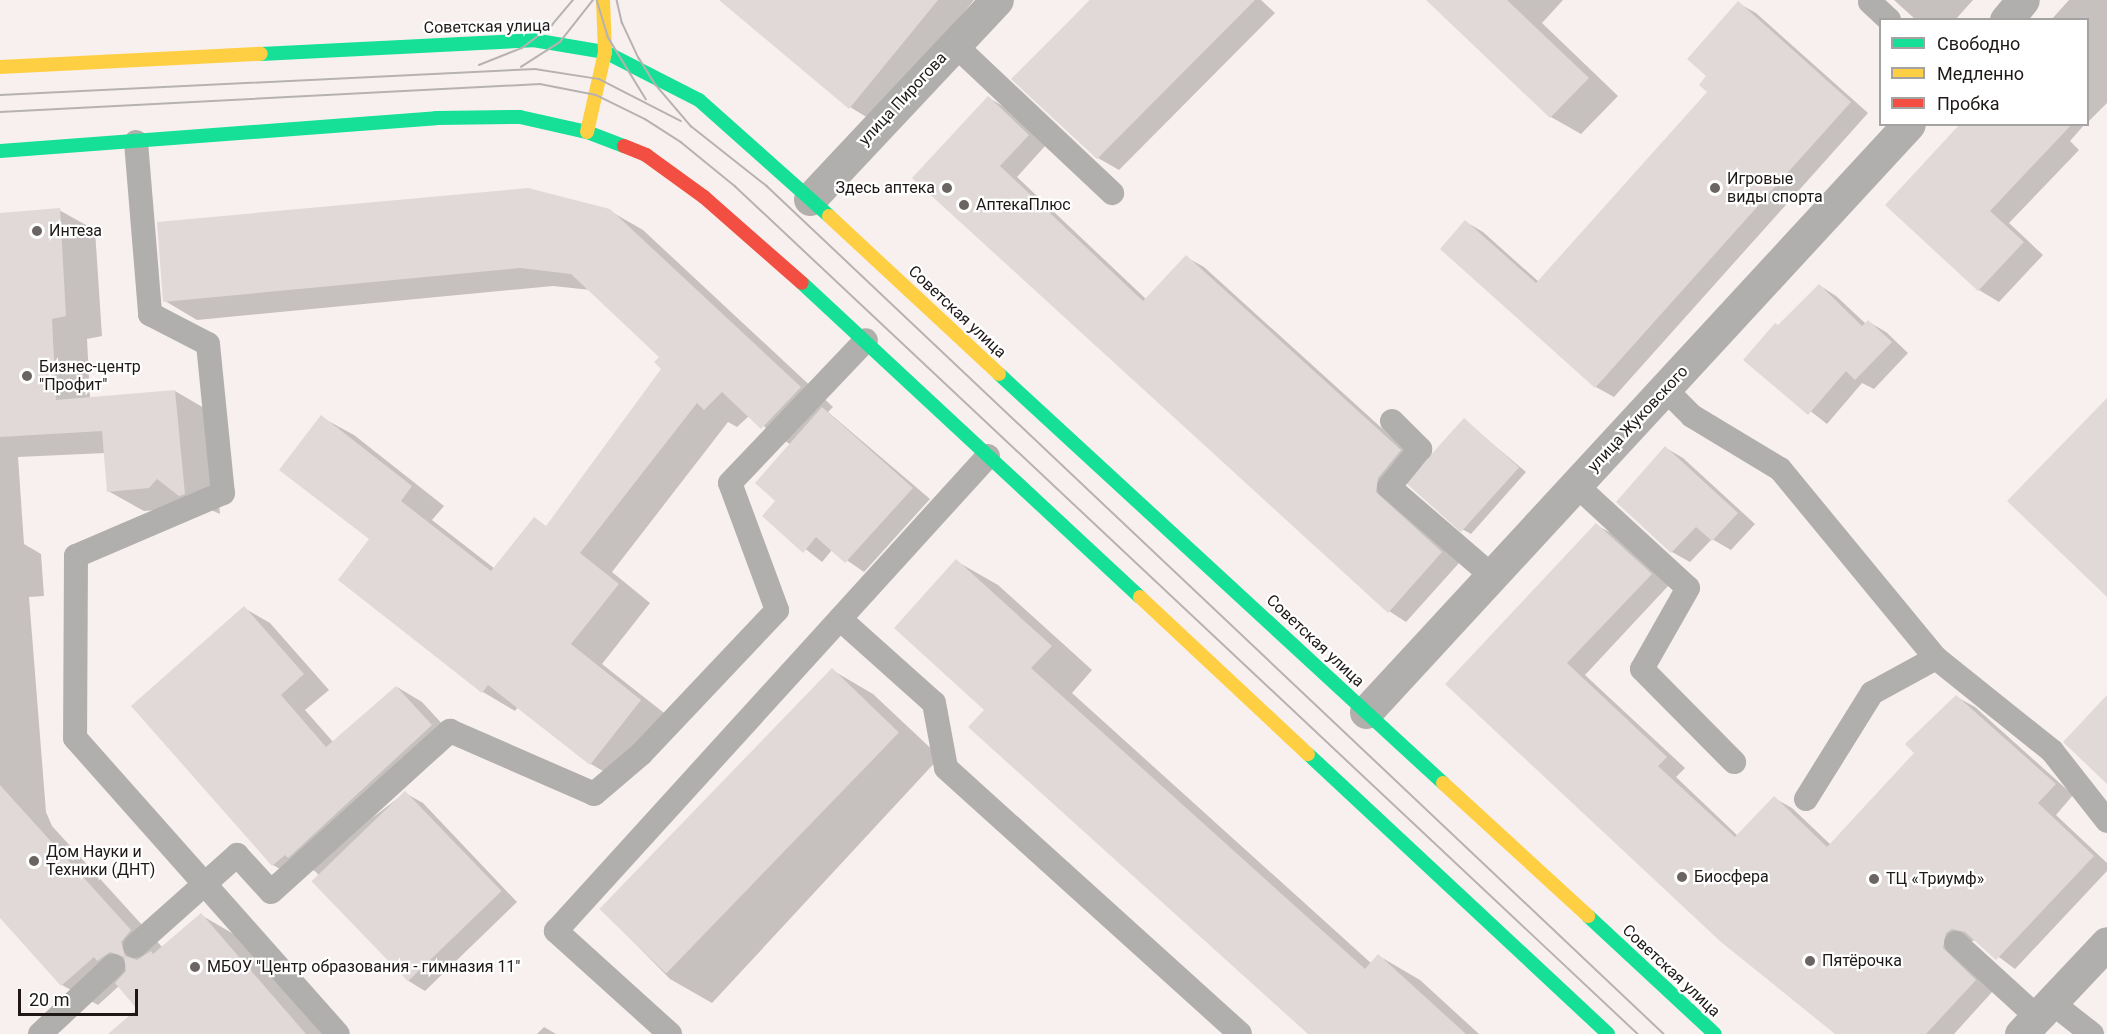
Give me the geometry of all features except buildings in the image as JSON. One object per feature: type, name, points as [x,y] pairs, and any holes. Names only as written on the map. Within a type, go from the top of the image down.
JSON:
[{"type":"main road","points":[[587,132],[605,52],[603,0]]},
{"type":"main road","name":"Советская улица","points":[[0,67],[533,40],[605,52],[699,100],[810,199],[1715,1034]]},
{"type":"main road","points":[[0,151],[478,117],[520,117],[587,132],[646,154],[704,197],[866,340],[1606,1033]]},
{"type":"street","name":"улица Пирогова","points":[[810,199],[997,0]]},
{"type":"street","points":[[2008,18],[2023,0]]},
{"type":"street","name":"улица Жуковского","points":[[1366,712],[1907,126]]},
{"type":"street","points":[[2037,1017],[2107,943]]},
{"type":"lane","points":[[1870,2],[1888,18]]},
{"type":"lane","points":[[955,45],[1112,193]]},
{"type":"lane","points":[[136,142],[150,314],[208,344],[223,493],[76,556],[75,738],[203,886],[338,1034]]},
{"type":"lane","points":[[135,946],[237,855],[271,892],[450,731],[594,794],[641,754],[777,610],[730,483],[866,340]]},
{"type":"lane","points":[[1665,389],[1692,416],[1780,469],[1936,658],[2052,751],[2107,821]]},
{"type":"lane","points":[[1392,421],[1420,449],[1389,488],[1492,576]]},
{"type":"lane","points":[[670,1034],[556,931],[988,456]]},
{"type":"lane","points":[[1576,485],[1689,588],[1642,669],[1734,762]]},
{"type":"lane","points":[[840,619],[934,703],[946,768],[1240,1034]]},
{"type":"lane","points":[[1806,799],[1872,693],[1936,658]]},
{"type":"lane","points":[[1956,943],[2037,1017],[2092,1034]]},
{"type":"lane","points":[[40,1034],[113,966]]},
{"type":"tram line","points":[[479,65],[522,48],[552,25],[573,0]]},
{"type":"tram line","points":[[521,67],[560,42],[593,0]]},
{"type":"tram line","points":[[597,0],[608,37],[646,99]]},
{"type":"tram line","points":[[617,0],[622,22],[639,58],[656,85],[691,126],[767,186],[1664,1034]]},
{"type":"tram line","points":[[0,95],[535,69],[599,79],[681,121]]},
{"type":"tram line","points":[[0,112],[540,84],[596,95],[645,119],[681,142],[735,186],[1638,1034]]},
{"type":"traffic: fast","points":[[261,54],[533,40],[605,52],[699,100],[829,216]]},
{"type":"traffic: fast","points":[[0,151],[436,118],[520,117],[587,132],[624,146]]},
{"type":"traffic: fast","points":[[802,283],[1140,597]]},
{"type":"traffic: fast","points":[[999,374],[1443,783]]},
{"type":"traffic: fast","points":[[1308,754],[1608,1034]]},
{"type":"traffic: fast","points":[[1588,916],[1715,1034]]},
{"type":"traffic: slow","points":[[603,0],[605,52]]},
{"type":"traffic: slow","points":[[587,132],[605,52]]},
{"type":"traffic: slow","points":[[0,67],[261,54]]},
{"type":"traffic: slow","points":[[829,216],[999,374]]},
{"type":"traffic: slow","points":[[1140,597],[1308,754]]},
{"type":"traffic: slow","points":[[1443,783],[1588,916]]},
{"type":"traffic: jam","points":[[624,146],[646,155],[704,197],[802,283]]},
{"type":"place","name":"Здесь аптека","points":[[947,188]]},
{"type":"place","name":"Игровые виды спорта","points":[[1715,188]]},
{"type":"place","name":"АптекаПлюс","points":[[964,205]]},
{"type":"place","name":"Интеза","points":[[37,231]]},
{"type":"place","name":"Бизнес-центр \"Профит\"","points":[[27,376]]},
{"type":"place","name":"Дом Науки и Техники (ДНТ)","points":[[34,861]]},
{"type":"place","name":"Биосфера","points":[[1682,877]]},
{"type":"place","name":"ТЦ «Триумф»","points":[[1874,879]]},
{"type":"place","name":"Пятёрочка","points":[[1810,961]]},
{"type":"place","name":"МБОУ \"Центр образования - гимназия 11\"","points":[[195,967]]}]
